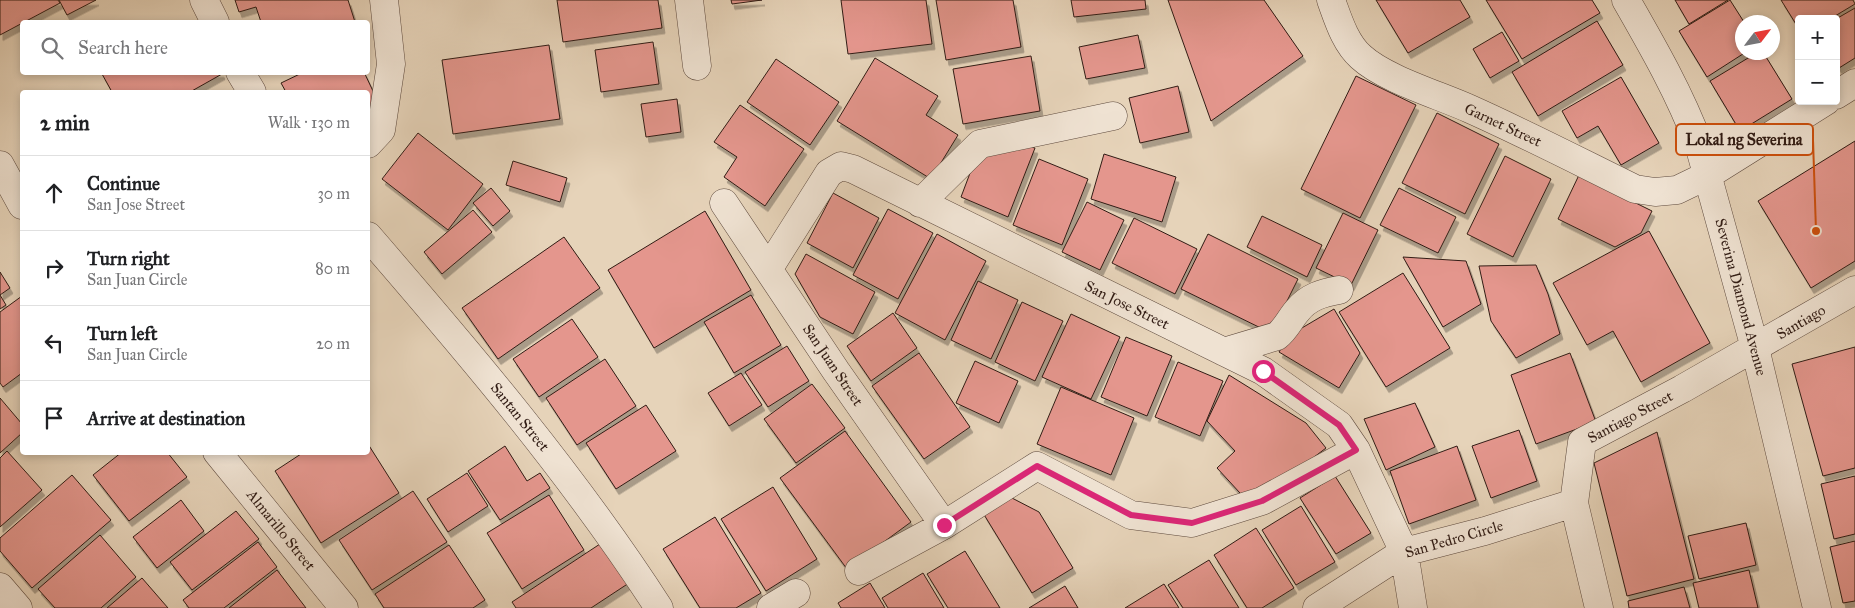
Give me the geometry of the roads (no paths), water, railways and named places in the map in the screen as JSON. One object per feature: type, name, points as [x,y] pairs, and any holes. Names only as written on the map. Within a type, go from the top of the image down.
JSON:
[{"type":"street","points":[[204,0],[214,20]]},
{"type":"street","points":[[370,142],[381,130],[391,64],[384,0]]},
{"type":"street","points":[[690,0],[697,66]]},
{"type":"street","name":"Garnet Street","points":[[1331,0],[1348,40],[1361,58],[1389,75],[1471,109],[1635,188],[1655,192],[1677,190],[1708,175],[1820,105]]},
{"type":"street","name":"Severina Diamond Avenue","points":[[1626,0],[1689,117],[1708,175],[1755,348],[1817,608]]},
{"type":"street","points":[[242,75],[251,90]]},
{"type":"street","points":[[1840,92],[1855,83]]},
{"type":"street","points":[[920,203],[980,144],[1112,116]]},
{"type":"street","points":[[0,165],[20,201]]},
{"type":"street","name":"San Jose Street","points":[[769,268],[829,173],[840,166],[853,169],[1263,371],[1339,425],[1356,450],[1404,552],[1413,608]]},
{"type":"street","name":"San Juan Street","points":[[724,203],[836,371],[944,525]]},
{"type":"street","name":"Santan Street","points":[[370,238],[446,326],[555,461],[623,554],[658,608]]},
{"type":"street","points":[[1224,352],[1277,336],[1284,331],[1296,312],[1306,301],[1319,295],[1339,290]]},
{"type":"street","name":"Santiago","points":[[1720,368],[1855,290]]},
{"type":"street","name":"Santiago Street","points":[[1599,608],[1574,502],[1582,442],[1720,368]]},
{"type":"street","points":[[859,572],[944,525],[1037,466],[1131,515],[1192,523],[1262,501],[1356,450]]},
{"type":"street","name":"Almarillo Street","points":[[219,455],[344,608]]},
{"type":"street","name":"San Pedro Circle","points":[[1317,608],[1404,552],[1486,531],[1574,502]]},
{"type":"street","points":[[0,587],[18,608]]},
{"type":"street","points":[[771,608],[796,592]]},
{"type":"place","name":"Lokal ng Severina","points":[[1816,231]]}]
